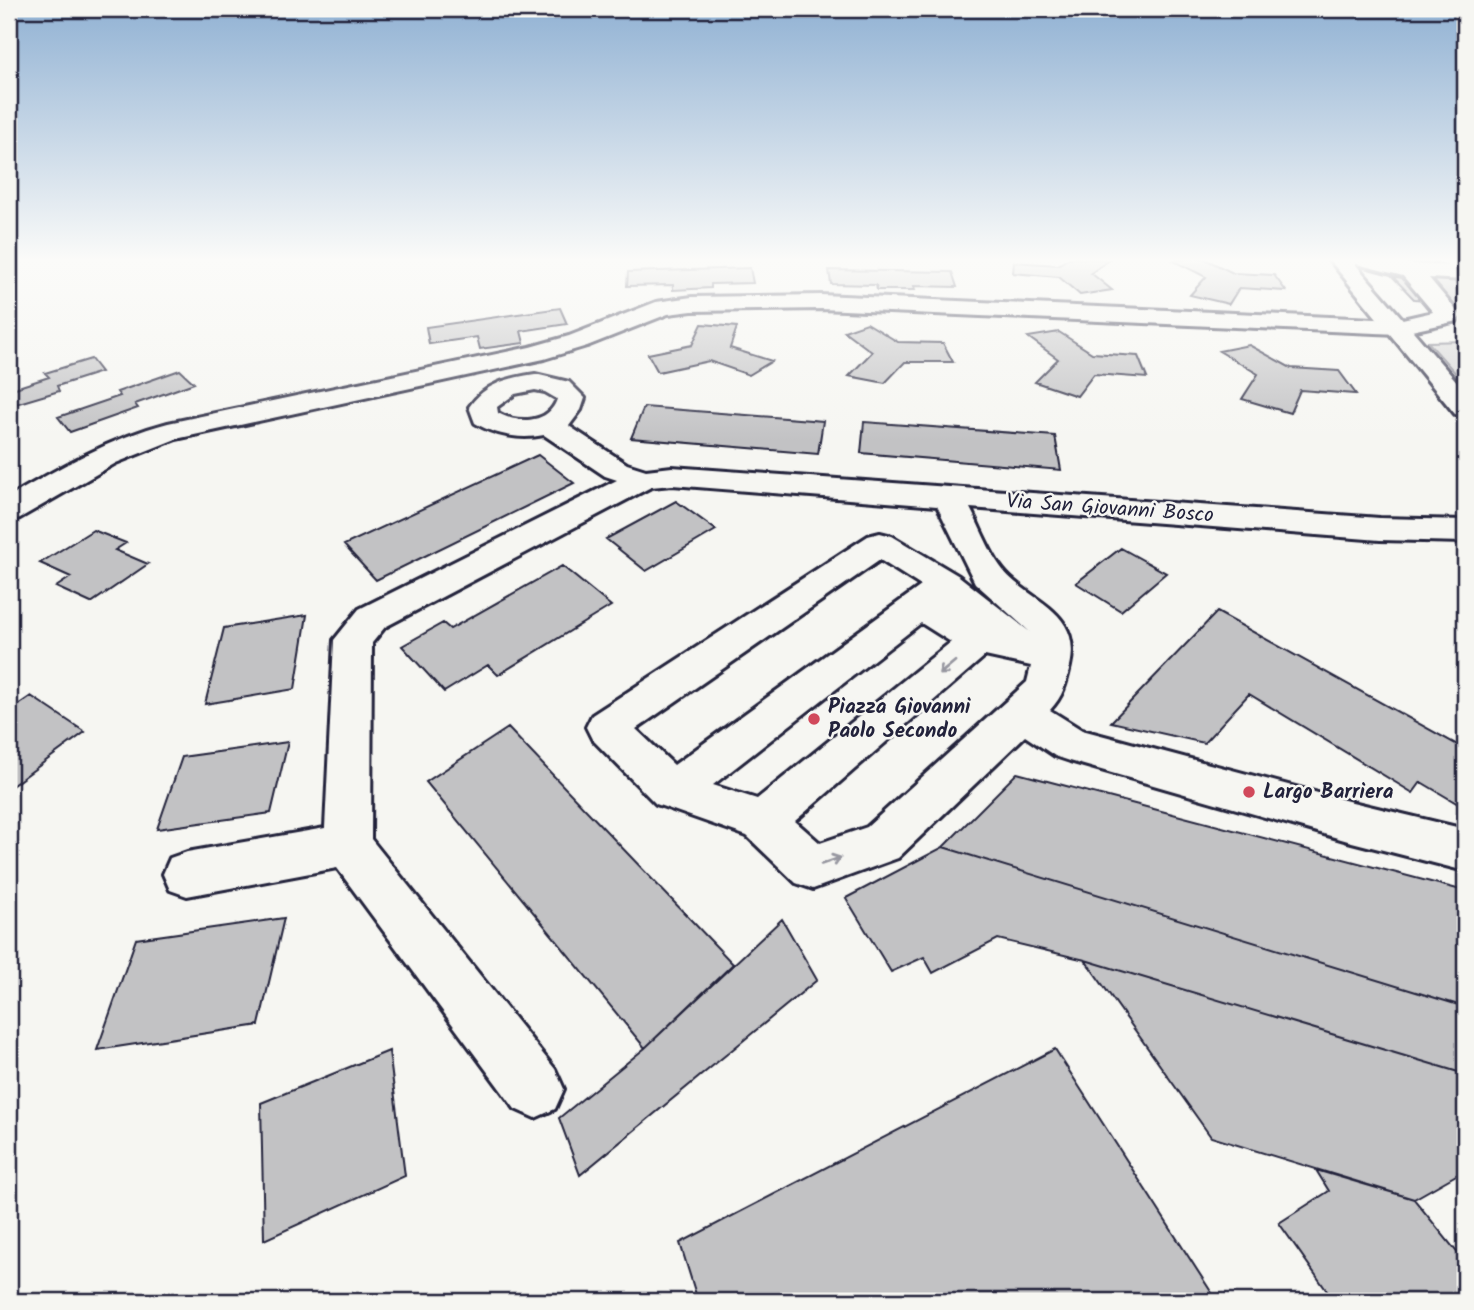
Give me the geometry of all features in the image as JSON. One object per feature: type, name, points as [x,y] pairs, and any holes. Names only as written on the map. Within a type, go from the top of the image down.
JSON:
[{"type":"street","points":[[9,512],[90,462],[128,444],[168,432],[535,354],[579,341],[634,319]]},
{"type":"street","points":[[1216,319],[1398,327],[1434,319]]},
{"type":"street","points":[[1391,319],[1465,408]]},
{"type":"street","points":[[547,424],[616,470],[644,479]]},
{"type":"street","name":"Via San Giovanni Bosco","points":[[644,479],[672,476],[1380,529]]},
{"type":"street","points":[[535,1089],[348,845],[353,640],[372,618],[644,479]]},
{"type":"street","points":[[948,496],[987,575],[1044,622],[1051,636],[1039,652],[1045,689],[1023,713],[882,843],[813,867],[764,821],[671,791],[607,727],[880,544],[978,641],[1039,652]]},
{"type":"street","points":[[1380,529],[1465,531]]},
{"type":"street","points":[[1380,529],[1465,543]]},
{"type":"street","points":[[933,595],[1039,652]]},
{"type":"street","points":[[671,791],[933,595]]},
{"type":"street","points":[[764,821],[978,641]]},
{"type":"street","points":[[1023,713],[1070,744],[1348,821],[1465,850]]},
{"type":"street","points":[[1348,821],[1465,863]]},
{"type":"street","points":[[187,874],[348,845]]},
{"type":"shaded area","points":[[1465,341],[1465,384],[1428,342]]},
{"type":"building","points":[[481,319],[565,319],[567,324],[521,331],[524,343],[480,349],[477,337],[429,344],[426,327]]},
{"type":"building","points":[[867,323],[898,342],[943,343],[953,362],[905,362],[885,383],[849,376],[872,352],[844,331]]},
{"type":"building","points":[[702,324],[737,327],[730,348],[772,361],[749,375],[709,361],[658,372],[648,354],[692,345]]},
{"type":"building","points":[[1059,332],[1092,353],[1138,356],[1147,378],[1094,374],[1077,396],[1035,382],[1058,359],[1028,337]]},
{"type":"building","points":[[1249,345],[1291,368],[1339,371],[1356,394],[1300,390],[1290,413],[1242,399],[1258,374],[1219,351]]},
{"type":"building","points":[[91,359],[101,372],[57,386],[59,391],[9,406],[9,390],[49,377],[45,373]]},
{"type":"building","points":[[180,370],[194,383],[135,404],[138,408],[70,432],[58,417],[120,396],[117,392]]},
{"type":"building","points":[[644,407],[823,421],[818,454],[631,438]]},
{"type":"building","points":[[864,422],[1055,436],[1061,470],[861,453]]},
{"type":"building","points":[[538,455],[574,483],[376,580],[344,545]]},
{"type":"building","points":[[676,501],[716,530],[646,571],[606,539]]},
{"type":"building","points":[[93,530],[126,543],[115,550],[148,564],[91,603],[56,587],[71,577],[40,563]]},
{"type":"building","points":[[1121,548],[1166,573],[1121,611],[1076,583]]},
{"type":"building","points":[[562,566],[611,606],[498,675],[488,665],[444,692],[402,646],[443,623],[450,629]]},
{"type":"building","points":[[1217,612],[1465,749],[1465,808],[1421,782],[1413,793],[1249,694],[1204,743],[1111,722]]},
{"type":"building","points":[[307,615],[295,689],[205,704],[224,628]]},
{"type":"building","points":[[31,696],[85,732],[9,788],[9,711]]},
{"type":"building","points":[[508,728],[733,964],[645,1048],[426,782]]},
{"type":"building","points":[[288,742],[271,813],[157,829],[182,757]]},
{"type":"building","points":[[1017,773],[1465,891],[1465,1007],[943,847]]},
{"type":"building","points":[[943,847],[1465,1007],[1465,1074],[1085,960],[998,939],[933,973],[924,957],[891,972],[846,898]]},
{"type":"building","points":[[284,918],[259,1025],[97,1050],[136,939]]},
{"type":"building","points":[[782,919],[817,980],[580,1175],[559,1118],[645,1048]]},
{"type":"building","points":[[1085,960],[1465,1074],[1465,1170],[1414,1199],[1211,1137]]},
{"type":"building","points":[[1055,1049],[1217,1301],[698,1301],[680,1243]]},
{"type":"building","points":[[389,1051],[405,1176],[264,1240],[261,1103]]},
{"type":"building","points":[[1316,1170],[1414,1199],[1465,1262],[1465,1301],[1334,1301],[1279,1223],[1329,1191]]},
{"type":"place","name":"Piazza Giovanni Paolo Secondo","points":[[814,719]]},
{"type":"place","name":"Largo Barriera","points":[[1249,792]]}]
